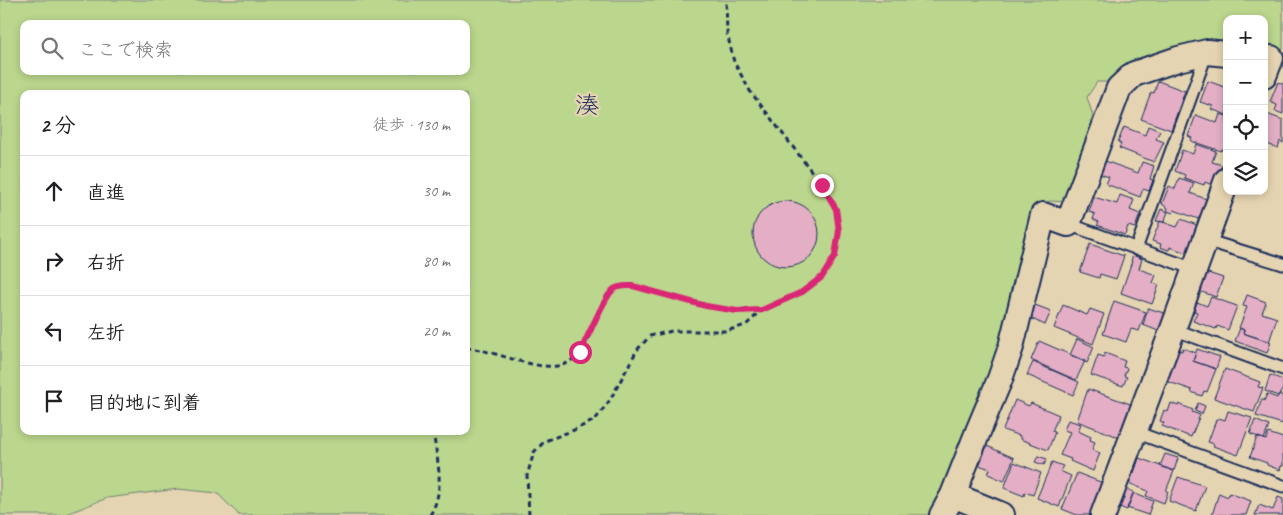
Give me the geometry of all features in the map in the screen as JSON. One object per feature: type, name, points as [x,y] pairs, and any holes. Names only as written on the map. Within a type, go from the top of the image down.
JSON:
[{"type":"street","points":[[1002,515],[948,505],[1000,379],[1011,347],[1043,215],[1068,224],[1119,88],[1134,74],[1178,59],[1217,53]]},
{"type":"street","points":[[1103,515],[1174,329],[1223,191]]},
{"type":"lane","points":[[1136,249],[1217,53]]},
{"type":"lane","points":[[1068,224],[1194,269]]},
{"type":"lane","points":[[1205,240],[1283,264]]},
{"type":"lane","points":[[1174,329],[1283,369]]},
{"type":"lane","points":[[1135,432],[1283,486]]},
{"type":"path","points":[[529,515],[527,476],[534,452],[545,441],[594,420],[610,400],[636,350],[650,336],[672,331],[726,330],[746,326],[762,310],[802,292],[822,277],[835,256],[839,231],[836,209],[822,185],[750,92],[734,62],[727,34],[726,0]]},
{"type":"path","points":[[470,349],[537,364],[558,366],[569,361],[580,352],[591,333],[604,302],[612,290],[622,286],[633,286],[706,306],[737,311],[762,310]]},
{"type":"path","points":[[430,515],[438,496],[440,482],[434,435]]},
{"type":"green space","points":[[0,0],[1283,0],[1283,50],[1268,49],[1268,15],[1223,15],[1223,47],[1111,82],[1097,82],[1087,97],[1095,123],[1068,202],[1050,201],[1039,205],[1004,345],[944,490],[931,515],[238,515],[217,493],[178,489],[107,498],[64,515],[0,515]]},
{"type":"building","points":[[1158,81],[1185,91],[1171,130],[1141,119],[1151,92],[1154,93]]},
{"type":"building","points":[[1208,81],[1223,87],[1223,114],[1211,109],[1213,106],[1200,102]]},
{"type":"building","points":[[1278,82],[1283,84],[1283,114],[1275,111],[1277,105],[1270,102]]},
{"type":"building","points":[[1220,114],[1223,115],[1223,149],[1221,151],[1191,141],[1192,138],[1188,136],[1196,115],[1217,123]]},
{"type":"building","points":[[1268,114],[1283,120],[1283,143],[1280,141],[1278,148],[1268,144]]},
{"type":"building","points":[[1148,126],[1160,131],[1156,139],[1164,142],[1154,162],[1119,148],[1121,144],[1118,142],[1124,127],[1145,135]]},
{"type":"building","points":[[1196,144],[1216,151],[1212,162],[1222,165],[1214,186],[1205,182],[1204,185],[1184,178],[1185,175],[1175,171],[1182,150],[1193,154]]},
{"type":"building","points":[[1105,161],[1138,173],[1142,162],[1154,166],[1150,179],[1153,180],[1149,191],[1143,189],[1140,197],[1106,184],[1109,177],[1100,174]]},
{"type":"building","points":[[1179,178],[1194,183],[1190,193],[1209,200],[1201,220],[1174,210],[1173,213],[1167,211],[1168,208],[1162,204],[1169,186],[1175,189]]},
{"type":"building","points":[[1120,195],[1134,200],[1130,210],[1140,214],[1135,228],[1128,226],[1125,235],[1097,225],[1099,222],[1093,219],[1095,214],[1089,212],[1094,197],[1117,204]]},
{"type":"building","points":[[786,201],[799,203],[814,216],[817,221],[819,234],[817,247],[804,262],[799,265],[786,267],[773,265],[758,252],[755,247],[753,234],[755,221],[768,206],[773,203]]},
{"type":"building","points":[[1161,209],[1168,212],[1164,222],[1156,221]]},
{"type":"building","points":[[1181,219],[1197,225],[1189,254],[1170,247],[1169,250],[1160,247],[1161,244],[1152,241],[1160,221],[1177,227]]},
{"type":"building","points":[[1090,244],[1124,256],[1116,279],[1100,274],[1099,278],[1080,272]]},
{"type":"building","points":[[1133,255],[1142,259],[1139,269],[1156,275],[1153,283],[1159,285],[1152,304],[1121,293]]},
{"type":"building","points":[[1205,272],[1223,278],[1216,297],[1199,291]]},
{"type":"building","points":[[1247,295],[1266,302],[1262,313],[1277,318],[1269,342],[1243,333],[1244,330],[1239,328],[1247,307],[1243,306]]},
{"type":"building","points":[[1211,297],[1237,306],[1228,330],[1217,326],[1216,329],[1193,321],[1197,312],[1194,311],[1197,302],[1207,306]]},
{"type":"building","points":[[1114,301],[1146,312],[1139,331],[1131,329],[1126,342],[1103,334]]},
{"type":"building","points":[[1035,305],[1051,311],[1045,325],[1030,318]]},
{"type":"building","points":[[1063,305],[1087,315],[1090,309],[1104,314],[1093,344],[1054,328]]},
{"type":"building","points":[[1148,308],[1167,314],[1161,332],[1143,325]]},
{"type":"building","points":[[1240,328],[1244,330],[1243,333],[1271,342],[1267,353],[1235,341]]},
{"type":"building","points":[[1077,339],[1094,347],[1087,363],[1070,355]]},
{"type":"building","points":[[1039,341],[1085,361],[1076,380],[1031,360]]},
{"type":"building","points":[[1183,348],[1196,353],[1193,361],[1216,369],[1207,392],[1204,391],[1202,396],[1191,392],[1192,390],[1166,381],[1177,350],[1182,351]]},
{"type":"building","points":[[1197,349],[1220,357],[1216,369],[1193,361]]},
{"type":"building","points":[[1105,353],[1125,361],[1123,367],[1127,368],[1124,376],[1127,377],[1123,386],[1091,375],[1098,355],[1104,357]]},
{"type":"building","points":[[1033,362],[1079,382],[1073,395],[1027,375]]},
{"type":"building","points":[[1225,369],[1260,382],[1258,387],[1263,388],[1254,412],[1214,398]]},
{"type":"building","points":[[1270,375],[1283,380],[1283,389],[1278,396],[1265,391]]},
{"type":"building","points":[[1088,389],[1133,405],[1121,438],[1077,421]]},
{"type":"building","points":[[1267,394],[1277,398],[1279,394],[1283,396],[1283,424],[1256,416],[1262,399],[1264,401]]},
{"type":"building","points":[[1015,400],[1029,406],[1031,403],[1059,415],[1052,431],[1055,432],[1048,450],[1003,430]]},
{"type":"building","points":[[1171,403],[1178,406],[1179,404],[1200,415],[1191,437],[1162,426],[1164,423],[1160,421],[1164,410],[1168,412]]},
{"type":"building","points":[[1198,403],[1205,406],[1202,414],[1195,411]]},
{"type":"building","points":[[1228,411],[1252,418],[1238,455],[1213,446],[1214,444],[1208,442],[1216,420],[1219,418],[1225,420]]},
{"type":"building","points":[[1068,420],[1081,424],[1078,431],[1091,437],[1090,440],[1095,442],[1092,450],[1100,453],[1093,471],[1060,455],[1070,432],[1064,430]]},
{"type":"building","points":[[1255,420],[1269,426],[1264,439],[1250,434]]},
{"type":"building","points":[[1268,433],[1283,438],[1283,466],[1281,466],[1280,470],[1250,457],[1257,437],[1266,440]]},
{"type":"building","points":[[987,446],[1014,458],[1004,481],[988,474],[990,469],[979,465]]},
{"type":"building","points":[[1165,454],[1178,458],[1174,471],[1160,466]]},
{"type":"building","points":[[1038,456],[1047,459],[1044,465],[1035,462]]},
{"type":"building","points":[[1139,458],[1174,471],[1166,491],[1168,492],[1164,503],[1146,496],[1148,491],[1126,482],[1130,472],[1134,473]]},
{"type":"building","points":[[1014,462],[1041,473],[1033,495],[1025,492],[1024,496],[1004,488]]},
{"type":"building","points":[[1052,462],[1063,466],[1060,471],[1071,476],[1059,507],[1037,498]]},
{"type":"building","points":[[1077,473],[1103,483],[1091,515],[1077,515],[1062,509]]},
{"type":"building","points":[[1178,477],[1205,486],[1196,511],[1169,501]]},
{"type":"building","points":[[1124,488],[1134,492],[1127,510],[1117,506]]},
{"type":"building","points":[[1133,493],[1153,501],[1148,515],[1127,508]]},
{"type":"building","points":[[1219,493],[1228,497],[1229,493],[1251,501],[1246,515],[1212,515]]},
{"type":"building","points":[[1278,497],[1283,499],[1283,515],[1255,515],[1259,505],[1273,510]]},
{"type":"district","name":"湊","points":[[587,105]]},
{"type":"route","points":[[580,352],[591,333],[604,302],[612,290],[622,286],[633,286],[706,306],[737,311],[762,310],[802,292],[822,277],[835,256],[839,231],[836,209],[822,185]]}]
